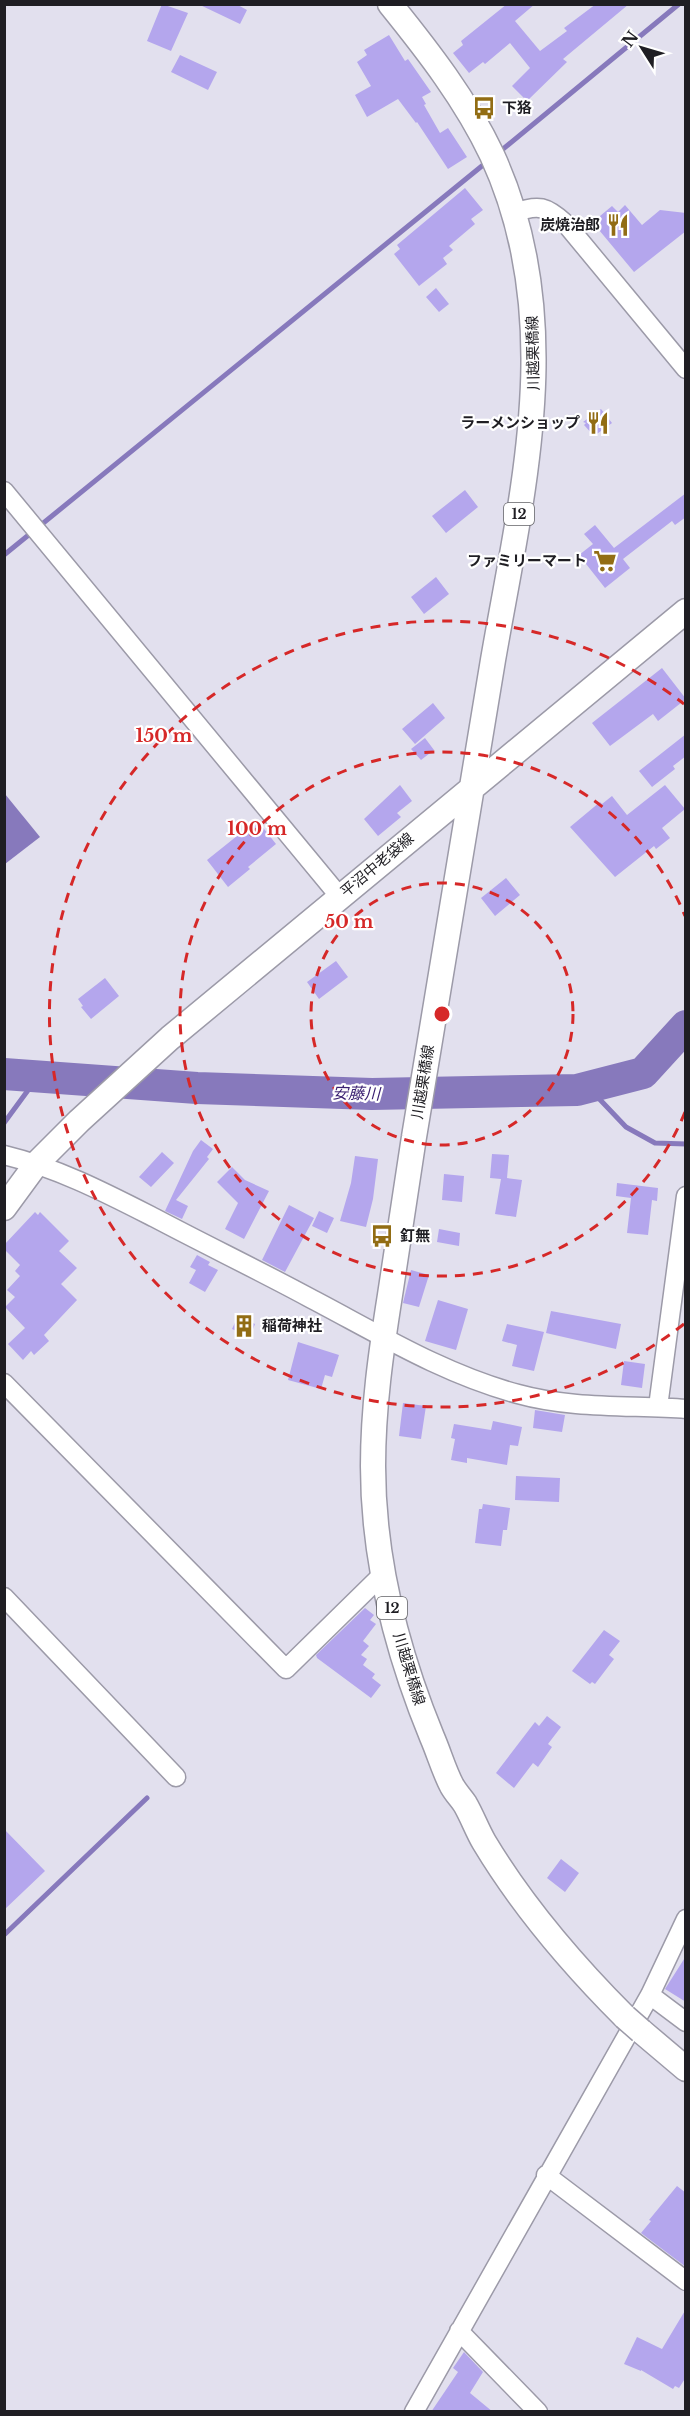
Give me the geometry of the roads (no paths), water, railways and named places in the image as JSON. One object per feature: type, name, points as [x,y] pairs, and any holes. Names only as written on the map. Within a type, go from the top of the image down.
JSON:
[{"type":"main road","name":"川越栗橋線","points":[[390,4],[429,54],[475,123],[502,179],[513,213],[530,284],[535,378],[524,480],[471,787],[382,1338],[375,1404],[373,1467],[375,1517],[384,1573],[410,1676],[453,1788],[465,1805],[482,1839],[544,1928],[576,1966],[633,2024],[686,2069]]},
{"type":"main road","name":"平沼中老袋線","points":[[4,1208],[38,1163],[79,1121],[170,1038],[686,611]]},
{"type":"street","points":[[513,213],[531,207],[549,209],[566,224],[686,369]]},
{"type":"street","points":[[4,491],[340,897]]},
{"type":"street","points":[[8,1156],[38,1163],[95,1188],[382,1338],[475,1380],[520,1395],[590,1405],[686,1409]]},
{"type":"street","points":[[658,1407],[686,1196]]},
{"type":"street","points":[[4,1383],[117,1494],[286,1669],[384,1573]]},
{"type":"street","points":[[4,1597],[176,1777]]},
{"type":"street","points":[[414,2412],[546,2175],[650,1995],[686,1919]]},
{"type":"street","points":[[650,1995],[686,2022]]},
{"type":"street","points":[[546,2175],[686,2281]]},
{"type":"street","points":[[459,2331],[538,2412]]},
{"type":"waterway","points":[[497,154],[679,4]]},
{"type":"waterway","points":[[4,555],[488,161]]},
{"type":"waterway","name":"安藤川","points":[[4,1074],[197,1088],[372,1094],[577,1090],[643,1073],[686,1026]]},
{"type":"waterway","points":[[4,1123],[37,1078]]},
{"type":"waterway","points":[[588,1087],[626,1127],[655,1143],[686,1144]]},
{"type":"waterway","points":[[4,1935],[147,1798]]},
{"type":"place","name":"下狢","points":[[484,108]]},
{"type":"place","name":"炭焼治郎","points":[[618,225]]},
{"type":"place","name":"ラーメンショップ","points":[[598,423]]},
{"type":"place","name":"ファミリーマート","points":[[605,561]]},
{"type":"place","name":"釘無","points":[[382,1236]]},
{"type":"place","name":"稲荷神社","points":[[244,1326]]}]
